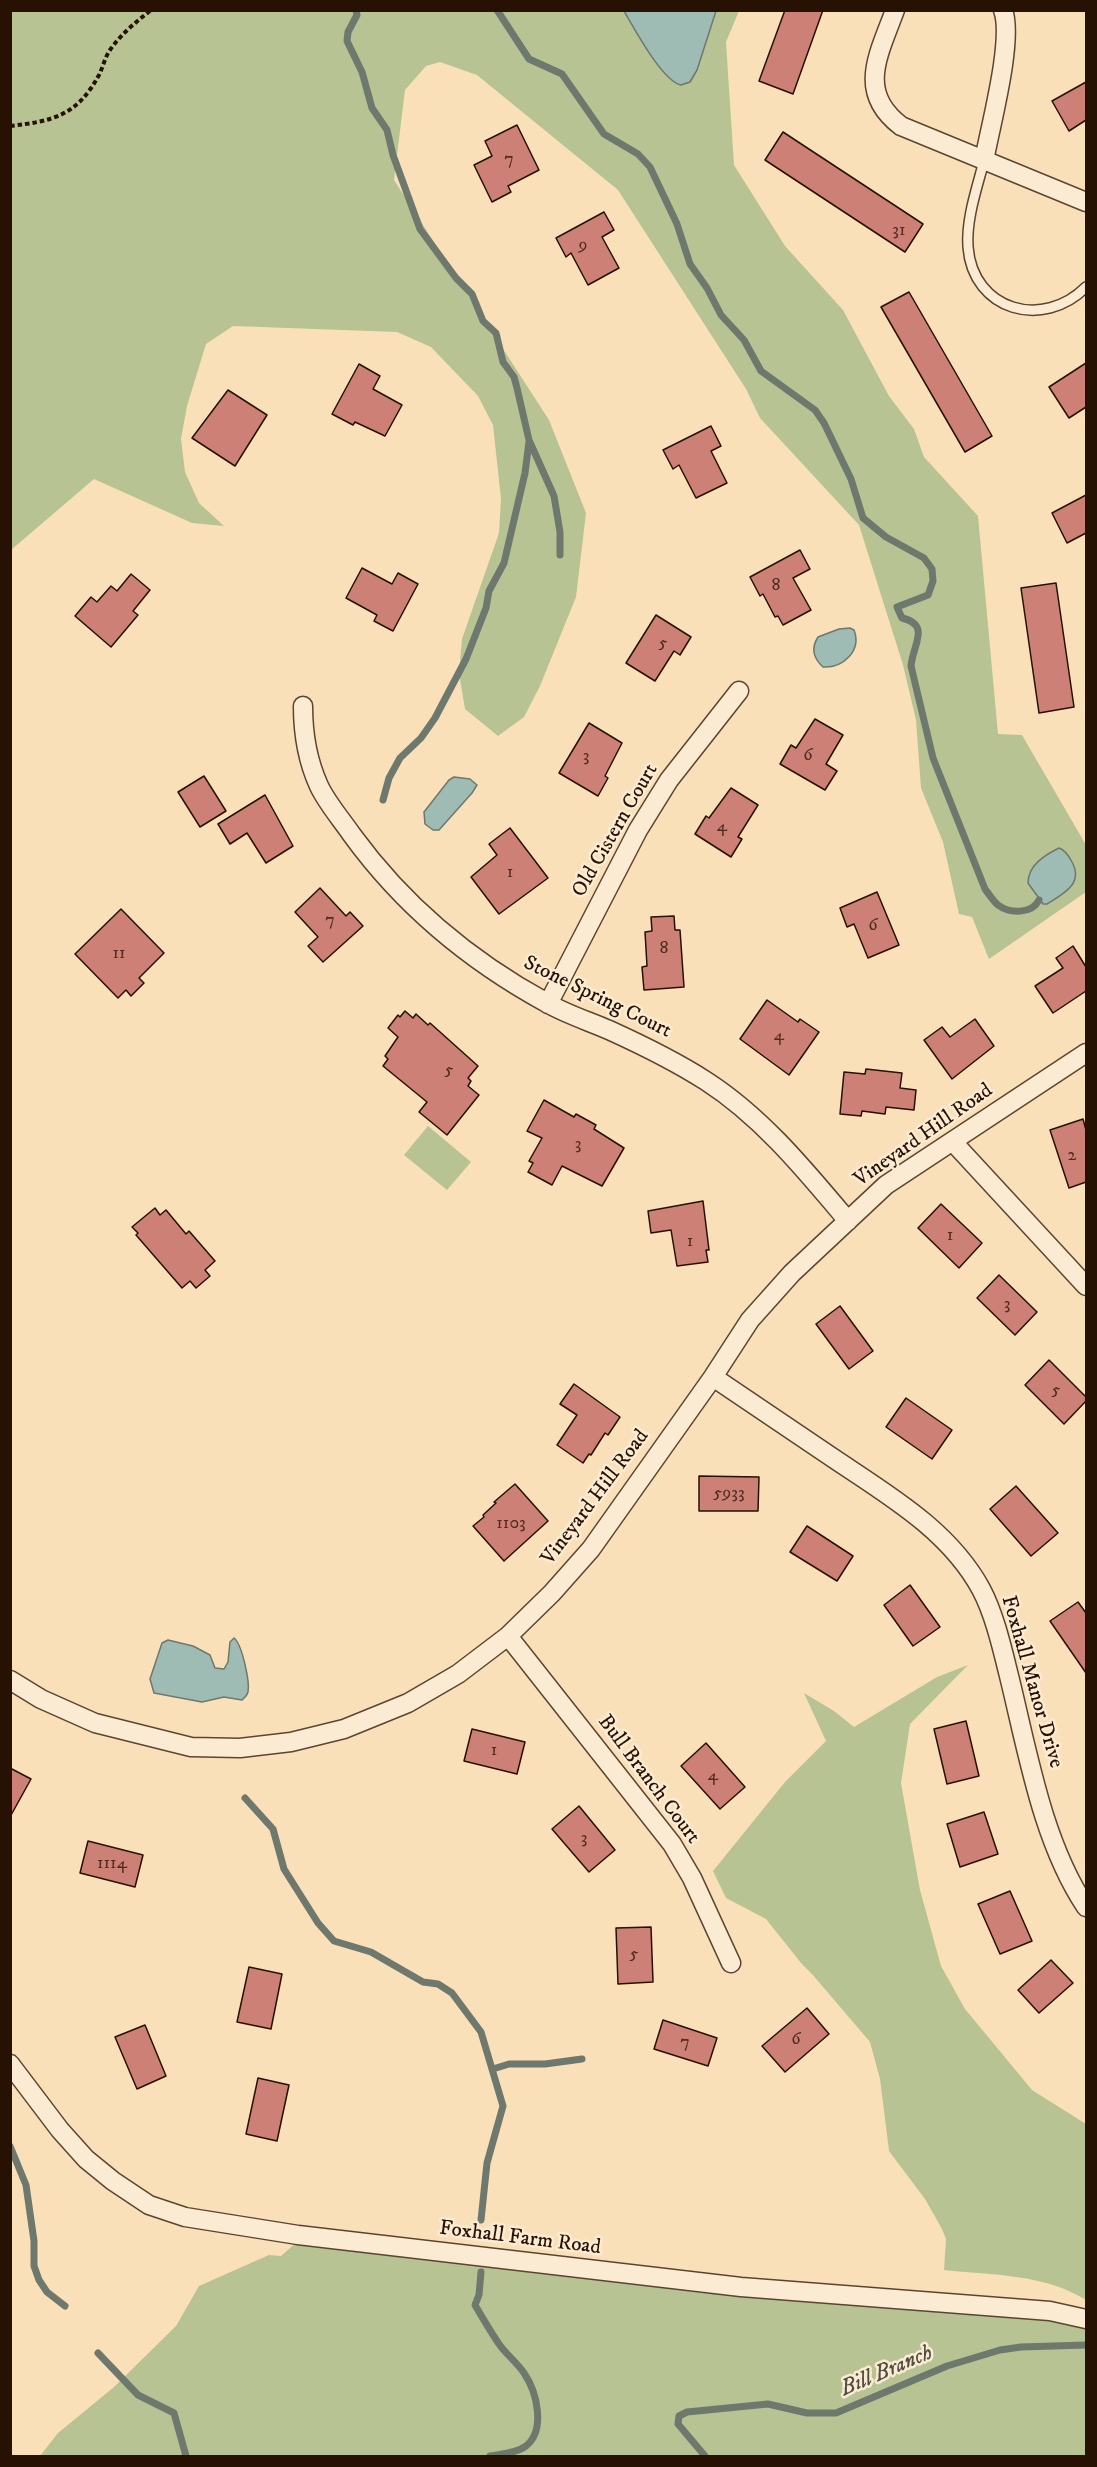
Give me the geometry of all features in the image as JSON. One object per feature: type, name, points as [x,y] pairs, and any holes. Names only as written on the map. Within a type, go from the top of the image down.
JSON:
[{"type":"street","points":[[895,10],[874,67],[874,88],[888,116],[901,126],[1086,202]]},
{"type":"street","points":[[984,161],[1005,54],[1006,34],[1003,10]]},
{"type":"street","name":"Old Cistern Court","points":[[548,1004],[638,830],[669,780],[739,691]]},
{"type":"street","name":"Stone Spring Court","points":[[303,706],[303,728],[319,785],[376,868],[415,908],[454,942],[497,973],[548,1004],[653,1050],[707,1082],[747,1111],[775,1138],[848,1221]]},
{"type":"street","name":"Vineyard Hill Road","points":[[10,1680],[41,1699],[95,1723],[191,1747],[240,1748],[291,1742],[344,1729],[397,1707],[458,1674],[508,1636],[552,1593],[591,1549],[713,1377],[750,1320],[792,1273],[886,1185],[1086,1053]]},
{"type":"street","points":[[953,1142],[1086,1286]]},
{"type":"street","name":"Foxhall Manor Drive","points":[[713,1377],[891,1497],[939,1535],[962,1558],[982,1592],[1002,1649],[1051,1833],[1072,1886],[1086,1907]]},
{"type":"street","name":"Bull Branch Court","points":[[508,1636],[672,1844],[692,1878],[731,1964]]},
{"type":"street","name":"Foxhall Farm Road","points":[[10,2064],[60,2130],[86,2159],[113,2181],[149,2205],[185,2217],[310,2237],[741,2287],[1050,2311],[1086,2319]]},
{"type":"lane","points":[[984,161],[969,227],[968,246],[970,263],[981,283],[994,298],[1012,307],[1032,311],[1051,309],[1068,302],[1086,286]]},
{"type":"path","points":[[10,126],[50,121],[80,104],[99,76],[110,50],[128,29],[151,10]]},
{"type":"green space","points":[[10,11],[739,11],[726,42],[734,165],[785,246],[843,310],[889,396],[914,429],[924,457],[978,516],[998,734],[1022,735],[1086,845],[1086,892],[989,959],[972,917],[959,914],[943,842],[921,788],[916,720],[903,665],[859,525],[760,418],[746,389],[618,190],[477,75],[440,62],[426,66],[405,90],[394,180],[549,420],[586,513],[576,597],[540,686],[524,717],[498,736],[465,709],[459,673],[462,639],[499,533],[501,499],[493,425],[478,396],[431,347],[397,332],[233,326],[206,344],[187,406],[181,439],[185,472],[199,503],[224,526],[192,523],[94,479],[11,550]]},
{"type":"green space","points":[[428,1126],[471,1162],[447,1190],[404,1155]]},
{"type":"green space","points":[[968,1665],[910,1724],[901,1783],[920,1890],[941,1966],[965,2009],[1032,2090],[1086,2124],[1086,2300],[1070,2291],[1036,2280],[944,2270],[946,2239],[942,2229],[925,2199],[889,2151],[880,2079],[870,2042],[766,1919],[726,1898],[713,1871],[785,1782],[826,1741],[804,1693],[834,1711],[854,1727],[937,1677]]},
{"type":"green space","points":[[298,2241],[1066,2321],[1086,2330],[1086,2456],[40,2456],[58,2433],[114,2387],[176,2326],[199,2286],[269,2255],[281,2256]]},
{"type":"water","points":[[624,11],[716,11],[697,70],[690,82],[681,85],[665,74],[649,53]]},
{"type":"water","points":[[839,629],[854,630],[856,638],[849,657],[837,665],[823,667],[814,653],[814,645],[818,637]]},
{"type":"water","points":[[454,777],[470,779],[477,785],[439,830],[433,830],[425,824],[424,812],[449,780]]},
{"type":"water","points":[[1059,848],[1071,860],[1075,870],[1074,882],[1065,892],[1047,904],[1043,904],[1028,883],[1029,877],[1038,861]]},
{"type":"water","points":[[234,1638],[245,1664],[248,1680],[248,1692],[242,1700],[224,1697],[202,1702],[154,1693],[150,1679],[162,1643],[168,1640],[193,1646],[210,1655],[215,1668],[224,1669],[228,1662],[230,1642]]},
{"type":"building","points":[[785,10],[823,10],[793,94],[759,81]]},
{"type":"building","points":[[1086,82],[1086,120],[1069,131],[1052,101]]},
{"type":"building","points":[[517,125],[539,170],[508,186],[511,192],[492,202],[474,165],[492,156],[485,141]]},
{"type":"building","points":[[783,132],[923,224],[905,252],[765,160]]},
{"type":"building","points":[[604,212],[614,230],[602,237],[619,268],[588,285],[571,253],[566,257],[556,238]]},
{"type":"building","points":[[909,292],[992,436],[965,452],[881,307]]},
{"type":"building","points":[[1086,363],[1086,407],[1069,418],[1049,387]]},
{"type":"building","points":[[359,364],[380,376],[373,389],[402,405],[385,436],[355,422],[353,425],[332,414]]},
{"type":"building","points":[[228,390],[267,415],[235,466],[192,438]]},
{"type":"building","points":[[711,426],[721,446],[711,451],[727,483],[696,498],[679,465],[673,469],[663,450]]},
{"type":"building","points":[[1086,495],[1086,533],[1067,543],[1052,513]]},
{"type":"building","points":[[800,550],[810,569],[793,578],[811,610],[783,625],[778,616],[775,617],[763,594],[760,596],[750,577]]},
{"type":"building","points":[[362,568],[392,584],[398,573],[418,584],[393,631],[374,621],[377,615],[346,598]]},
{"type":"building","points":[[131,574],[150,590],[133,611],[138,615],[111,647],[75,616],[91,597],[97,602],[111,586],[117,591]]},
{"type":"building","points":[[1056,583],[1074,707],[1039,713],[1021,588]]},
{"type":"building","points":[[656,615],[691,637],[680,655],[674,651],[655,681],[626,663]]},
{"type":"building","points":[[815,719],[843,735],[826,764],[837,771],[825,790],[780,764],[791,745],[796,748]]},
{"type":"building","points":[[589,723],[622,743],[605,776],[608,778],[598,796],[559,773]]},
{"type":"building","points":[[204,776],[226,811],[200,827],[178,792]]},
{"type":"building","points":[[731,788],[758,805],[738,837],[742,839],[731,857],[695,834],[706,816],[709,818]]},
{"type":"building","points":[[265,795],[293,846],[266,863],[247,833],[230,844],[218,824]]},
{"type":"building","points":[[510,828],[548,878],[499,914],[471,877],[497,855],[489,844]]},
{"type":"building","points":[[320,888],[346,916],[350,912],[363,926],[323,962],[308,946],[318,937],[295,912]]},
{"type":"building","points":[[877,892],[899,945],[868,958],[854,924],[847,927],[840,908]]},
{"type":"building","points":[[121,909],[164,953],[139,978],[144,983],[131,996],[126,990],[118,998],[75,954]]},
{"type":"building","points":[[674,916],[675,930],[680,930],[684,987],[644,990],[642,967],[647,966],[645,932],[652,931],[651,917]]},
{"type":"building","points":[[1073,946],[1086,967],[1086,991],[1053,1013],[1035,986],[1063,968],[1056,958]]},
{"type":"building","points":[[767,1000],[798,1022],[800,1019],[819,1032],[789,1075],[740,1039]]},
{"type":"building","points":[[405,1011],[413,1018],[416,1014],[428,1025],[430,1023],[478,1066],[468,1078],[471,1081],[468,1086],[479,1095],[447,1135],[419,1112],[427,1102],[383,1066],[388,1059],[385,1056],[398,1037],[388,1028],[398,1015],[400,1017]]},
{"type":"building","points":[[975,1019],[994,1046],[952,1079],[924,1040],[942,1027],[950,1037]]},
{"type":"building","points":[[866,1069],[902,1073],[900,1088],[916,1090],[914,1110],[886,1107],[885,1114],[862,1111],[861,1116],[840,1114],[844,1072],[865,1074]]},
{"type":"building","points":[[544,1100],[574,1117],[576,1114],[596,1125],[594,1129],[624,1148],[602,1186],[562,1166],[552,1185],[528,1172],[533,1163],[529,1161],[542,1138],[527,1131]]},
{"type":"building","points":[[1083,1119],[1086,1130],[1086,1182],[1069,1188],[1050,1130]]},
{"type":"building","points":[[703,1201],[709,1250],[706,1250],[708,1262],[677,1266],[671,1230],[651,1233],[648,1211]]},
{"type":"building","points":[[941,1204],[982,1243],[959,1268],[918,1228]]},
{"type":"building","points":[[155,1208],[160,1215],[166,1210],[186,1234],[189,1231],[215,1261],[205,1270],[210,1276],[196,1288],[190,1281],[182,1288],[136,1235],[138,1233],[132,1227]]},
{"type":"building","points":[[999,1275],[1037,1312],[1015,1335],[977,1298]]},
{"type":"building","points":[[840,1306],[873,1351],[849,1369],[816,1324]]},
{"type":"building","points":[[1049,1360],[1086,1397],[1086,1401],[1064,1424],[1025,1385]]},
{"type":"building","points":[[574,1384],[620,1417],[608,1435],[605,1433],[583,1463],[557,1445],[577,1415],[560,1404]]},
{"type":"building","points":[[906,1398],[952,1430],[932,1459],[886,1427]]},
{"type":"building","points":[[699,1476],[759,1477],[758,1511],[699,1511]]},
{"type":"building","points":[[515,1484],[548,1521],[504,1561],[473,1526],[484,1517],[483,1515],[496,1503],[494,1502]]},
{"type":"building","points":[[1016,1486],[1058,1533],[1031,1556],[990,1509]]},
{"type":"building","points":[[807,1526],[853,1556],[837,1581],[790,1552]]},
{"type":"building","points":[[910,1585],[940,1627],[913,1646],[884,1605]]},
{"type":"building","points":[[1078,1602],[1086,1613],[1086,1673],[1050,1621]]},
{"type":"building","points":[[966,1721],[979,1776],[947,1784],[934,1729]]},
{"type":"building","points":[[472,1729],[525,1742],[517,1774],[464,1761]]},
{"type":"building","points":[[706,1743],[745,1787],[720,1809],[681,1766]]},
{"type":"building","points":[[10,1768],[31,1779],[10,1817]]},
{"type":"building","points":[[579,1806],[615,1850],[589,1872],[552,1829]]},
{"type":"building","points":[[984,1812],[998,1854],[960,1867],[947,1824]]},
{"type":"building","points":[[88,1841],[143,1855],[135,1887],[80,1873]]},
{"type":"building","points":[[1010,1891],[1032,1941],[1000,1954],[978,1904]]},
{"type":"building","points":[[651,1927],[653,1982],[618,1984],[616,1928]]},
{"type":"building","points":[[1051,1960],[1073,1983],[1039,2013],[1018,1990]]},
{"type":"building","points":[[249,1967],[282,1974],[271,2029],[237,2022]]},
{"type":"building","points":[[807,2008],[829,2034],[785,2072],[762,2046]]},
{"type":"building","points":[[663,2020],[717,2038],[708,2066],[654,2049]]},
{"type":"building","points":[[145,2025],[166,2076],[137,2089],[115,2037]]},
{"type":"building","points":[[258,2078],[289,2085],[277,2141],[246,2134]]},
{"type":"waterway","points":[[356,10],[357,15],[348,32],[347,41],[362,72],[372,108],[387,130],[393,155],[420,229],[456,278],[472,294],[483,321],[496,333],[503,362],[514,377],[529,440],[554,496],[560,532],[560,555]]},
{"type":"waterway","points":[[497,10],[529,59],[562,74],[604,134],[638,154],[650,167],[677,224],[690,264],[707,288],[721,315],[744,340],[761,371],[815,410],[824,423],[851,479],[863,518],[886,537],[924,558],[932,569],[933,581],[928,595],[897,607],[902,618],[911,621],[918,630],[911,666],[933,758],[985,889],[996,903],[1008,910],[1026,910],[1036,905],[1039,900]]},
{"type":"waterway","points":[[383,800],[389,778],[400,758],[421,738],[435,718],[466,659],[486,608],[489,591],[504,563],[525,473],[529,442]]},
{"type":"waterway","points":[[245,1798],[273,1829],[284,1869],[318,1923],[334,1941],[371,1952],[423,1982],[438,1984],[452,1993],[481,2032],[503,2106],[487,2163],[481,2220]]},
{"type":"waterway","points":[[493,2069],[509,2064],[545,2064],[582,2059]]},
{"type":"waterway","points":[[10,2146],[26,2185],[34,2241],[34,2266],[47,2292],[65,2306]]},
{"type":"waterway","points":[[481,2272],[479,2295],[475,2305],[500,2345],[529,2381],[536,2400],[538,2421],[536,2431],[526,2446],[514,2452],[490,2456]]},
{"type":"waterway","name":"Bill Branch","points":[[705,2456],[678,2424],[679,2416],[687,2412],[768,2404],[807,2413],[836,2413],[947,2366],[1000,2350],[1086,2345]]},
{"type":"waterway","points":[[98,2353],[138,2395],[174,2413],[186,2456]]}]
